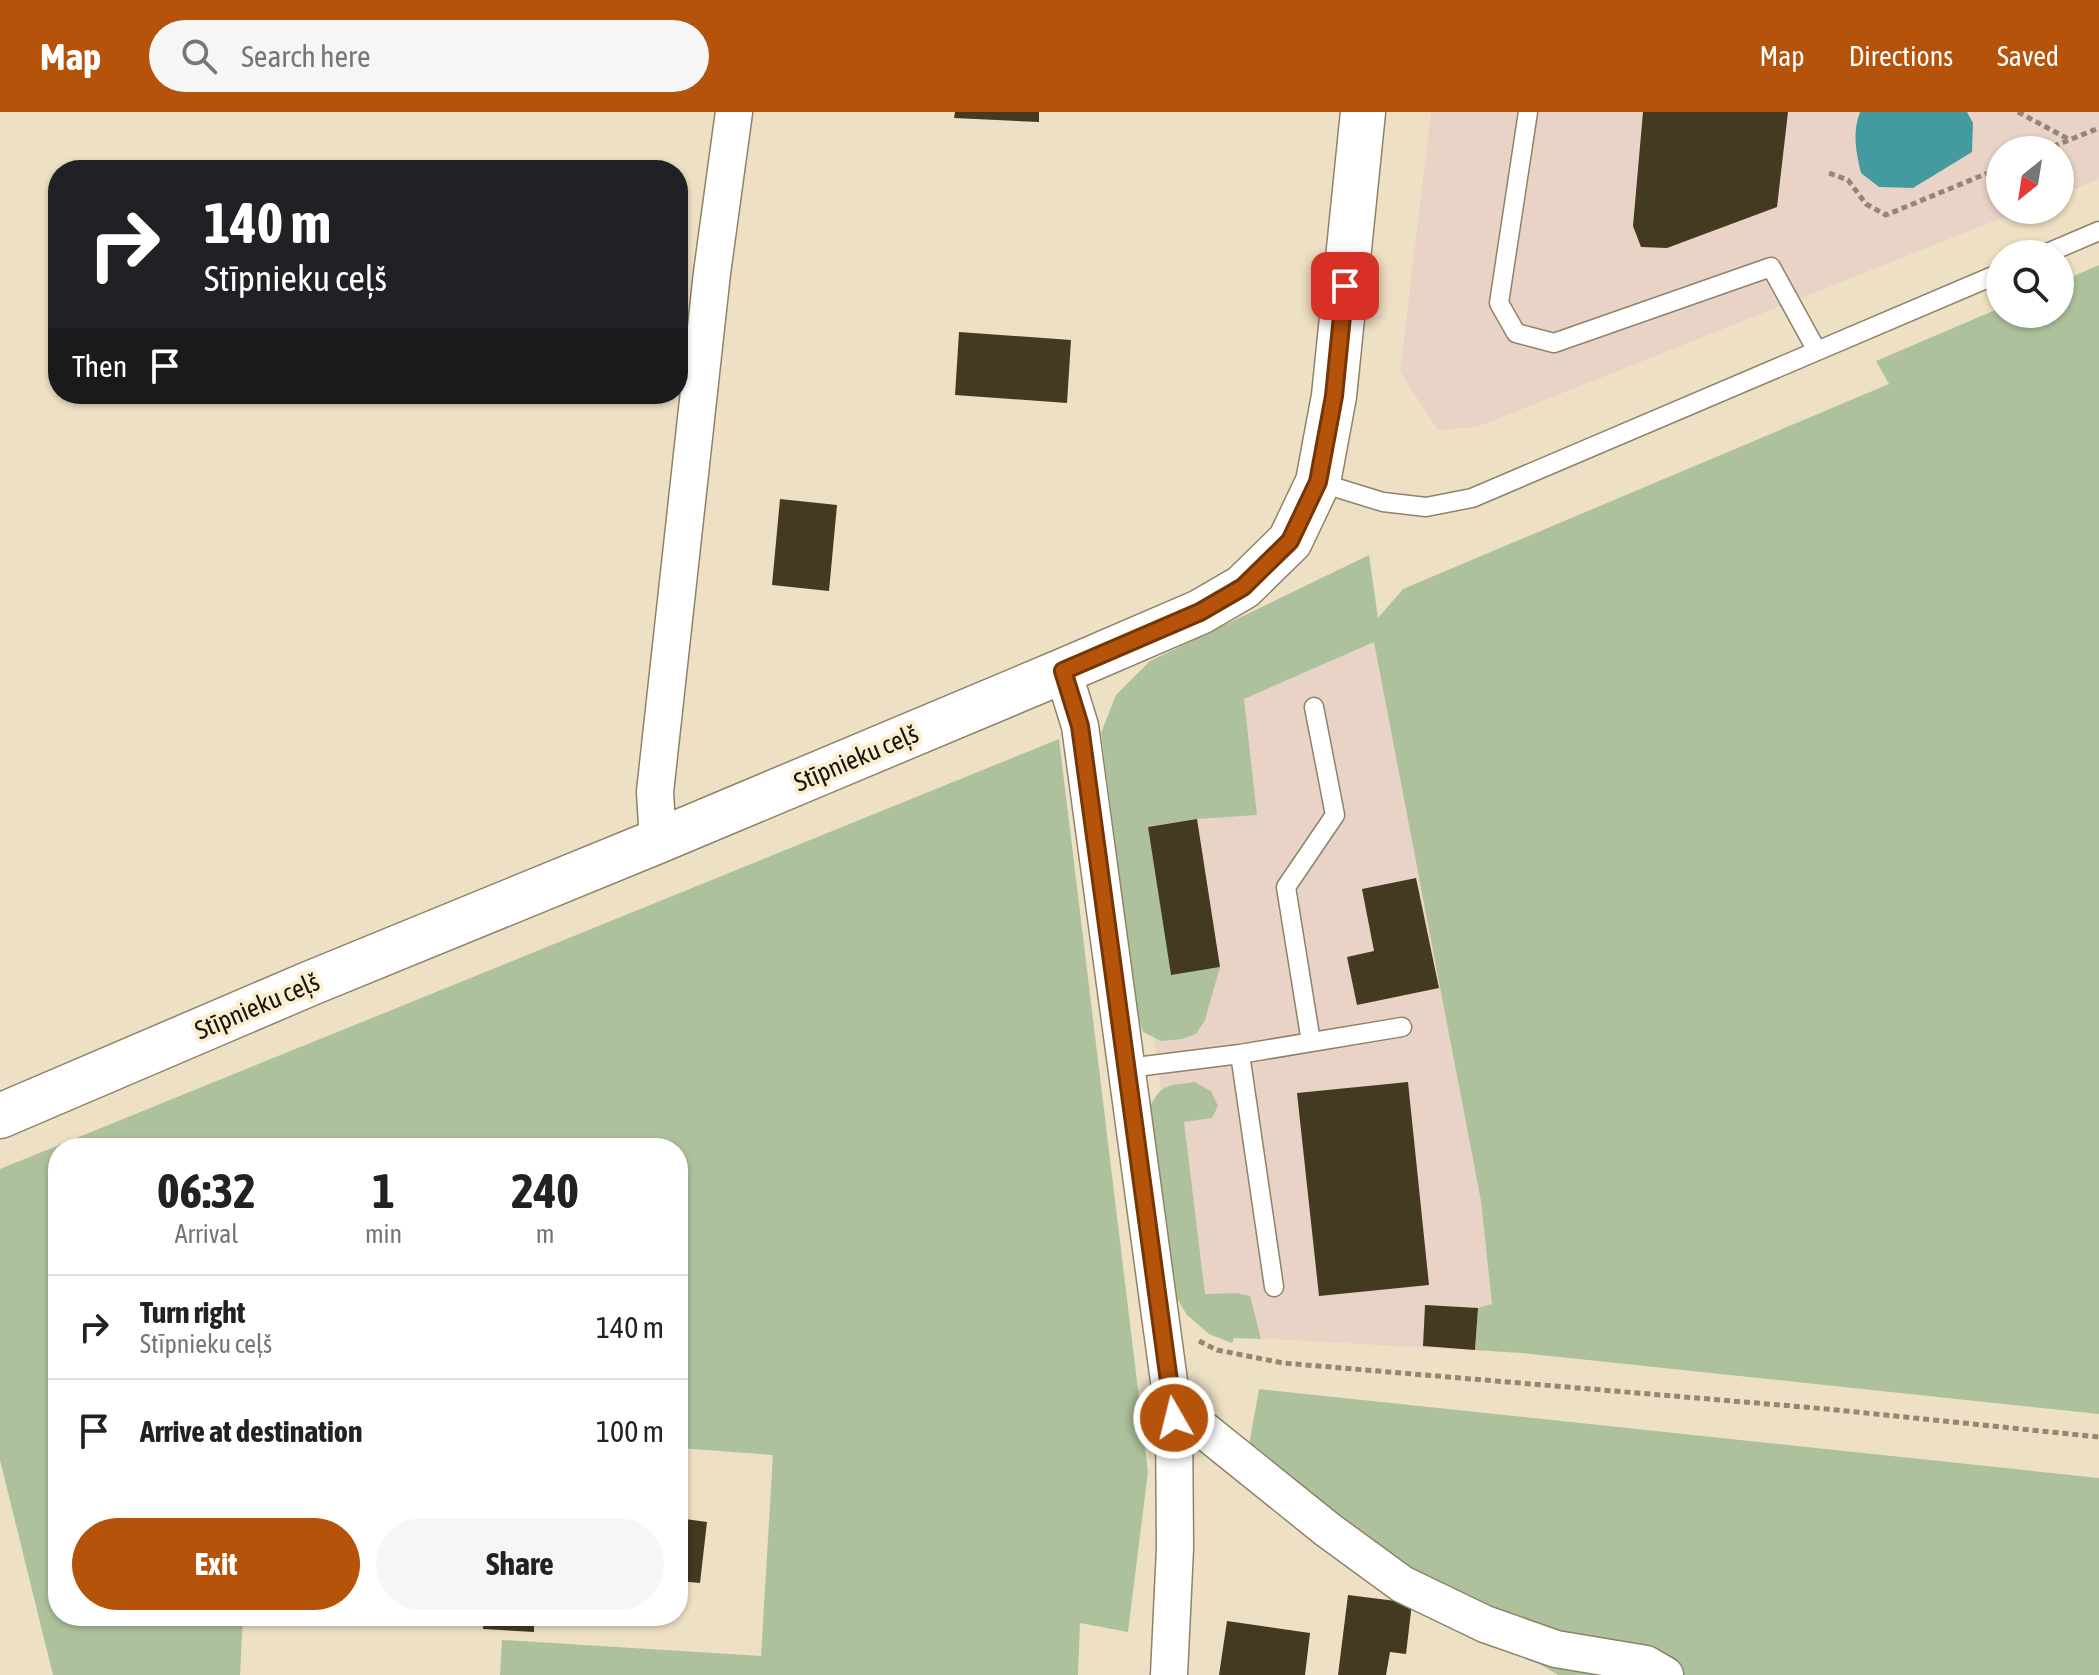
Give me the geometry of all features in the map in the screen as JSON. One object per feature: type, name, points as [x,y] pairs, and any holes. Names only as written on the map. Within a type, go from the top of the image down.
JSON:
[{"type":"main road","name":"Stīpnieku ceļš","points":[[0,1116],[311,983],[1063,671],[1200,612],[1243,587],[1290,541],[1318,482],[1334,396],[1363,112]]},
{"type":"street","points":[[658,841],[655,792],[710,288],[734,112]]},
{"type":"street","points":[[1063,671],[1080,726],[1174,1418],[1175,1548],[1169,1675]]},
{"type":"street","points":[[1174,1418],[1205,1431],[1328,1530],[1402,1584],[1485,1624],[1556,1649],[1646,1664],[1665,1675]]},
{"type":"lane","points":[[1528,112],[1499,303],[1516,333],[1554,343],[1771,267],[1817,351]]},
{"type":"lane","points":[[2074,242],[2099,231]]},
{"type":"lane","points":[[1318,482],[1383,502],[1426,507],[1472,498],[1986,279]]},
{"type":"lane","points":[[1311,1042],[1286,887],[1335,815],[1314,707]]},
{"type":"lane","points":[[1128,1068],[1240,1054],[1402,1027]]},
{"type":"lane","points":[[1240,1054],[1274,1287]]},
{"type":"path","points":[[2018,112],[2063,136]]},
{"type":"path","points":[[2074,138],[2099,128]]},
{"type":"path","points":[[1829,173],[1848,180],[1866,204],[1886,215],[1986,174]]},
{"type":"path","points":[[1160,1321],[1217,1350],[1283,1363],[1827,1409],[2099,1437]]},
{"type":"shaded area","points":[[1431,112],[2099,112],[2099,179],[2074,189],[2074,136],[1986,136],[1987,224],[1477,427],[1438,430],[1400,372]]},
{"type":"shaded area","points":[[1378,618],[1522,1353],[1233,1337],[1191,1298],[1152,1027],[1127,736]]},
{"type":"green space","points":[[2099,265],[2099,1414],[1475,1350],[1478,1308],[1492,1304],[1481,1201],[1374,642],[1244,699],[1257,815],[1197,819],[1148,827],[1171,974],[1220,967],[1205,1020],[1196,1034],[1182,1039],[1161,1041],[1143,1032],[1138,1016],[1101,733],[1116,695],[1150,661],[1369,555],[1378,618],[1403,589],[1889,384],[1876,361],[1986,314],[1986,328],[2074,328],[2074,276]]},
{"type":"green space","points":[[1059,739],[1148,1472],[1128,1632],[1080,1623],[1078,1675],[500,1675],[502,1640],[761,1656],[773,1455],[688,1449],[688,1138],[76,1138]]},
{"type":"green space","points":[[1194,1082],[1211,1091],[1218,1106],[1212,1118],[1184,1122],[1205,1294],[1237,1293],[1250,1296],[1261,1339],[1234,1338],[1232,1343],[1209,1334],[1187,1315],[1170,1287],[1149,1109],[1157,1094],[1166,1087]]},
{"type":"green space","points":[[48,1150],[48,1626],[242,1626],[240,1675],[53,1675],[0,1460],[0,1169]]},
{"type":"green space","points":[[1259,1389],[2099,1478],[2099,1675],[1558,1675],[1242,1484]]},
{"type":"water","points":[[1860,112],[1967,112],[1973,123],[1972,152],[1913,188],[1879,187],[1861,173],[1855,135]]},
{"type":"building","points":[[955,112],[1039,112],[1039,122],[954,118]]},
{"type":"building","points":[[1643,112],[1788,112],[1777,207],[1667,248],[1641,247],[1633,226]]},
{"type":"building","points":[[959,332],[1071,340],[1067,403],[955,395]]},
{"type":"building","points":[[780,499],[837,505],[829,591],[772,585]]},
{"type":"building","points":[[1197,819],[1220,967],[1171,975],[1148,827]]},
{"type":"building","points":[[1416,878],[1439,988],[1357,1005],[1347,957],[1374,951],[1362,889]]},
{"type":"building","points":[[1408,1082],[1429,1285],[1319,1296],[1297,1093]]},
{"type":"building","points":[[1425,1305],[1478,1308],[1475,1350],[1423,1346]]},
{"type":"building","points":[[688,1519],[707,1522],[700,1583],[688,1582]]},
{"type":"building","points":[[1348,1595],[1412,1603],[1406,1654],[1390,1652],[1386,1675],[1338,1675]]},
{"type":"building","points":[[1227,1621],[1310,1633],[1305,1675],[1219,1675]]},
{"type":"building","points":[[483,1626],[534,1626],[534,1632],[483,1629]]},
{"type":"route","points":[[1174,1418],[1080,726],[1063,671],[1200,612],[1243,587],[1290,541],[1318,482],[1334,396],[1345,286]]}]
